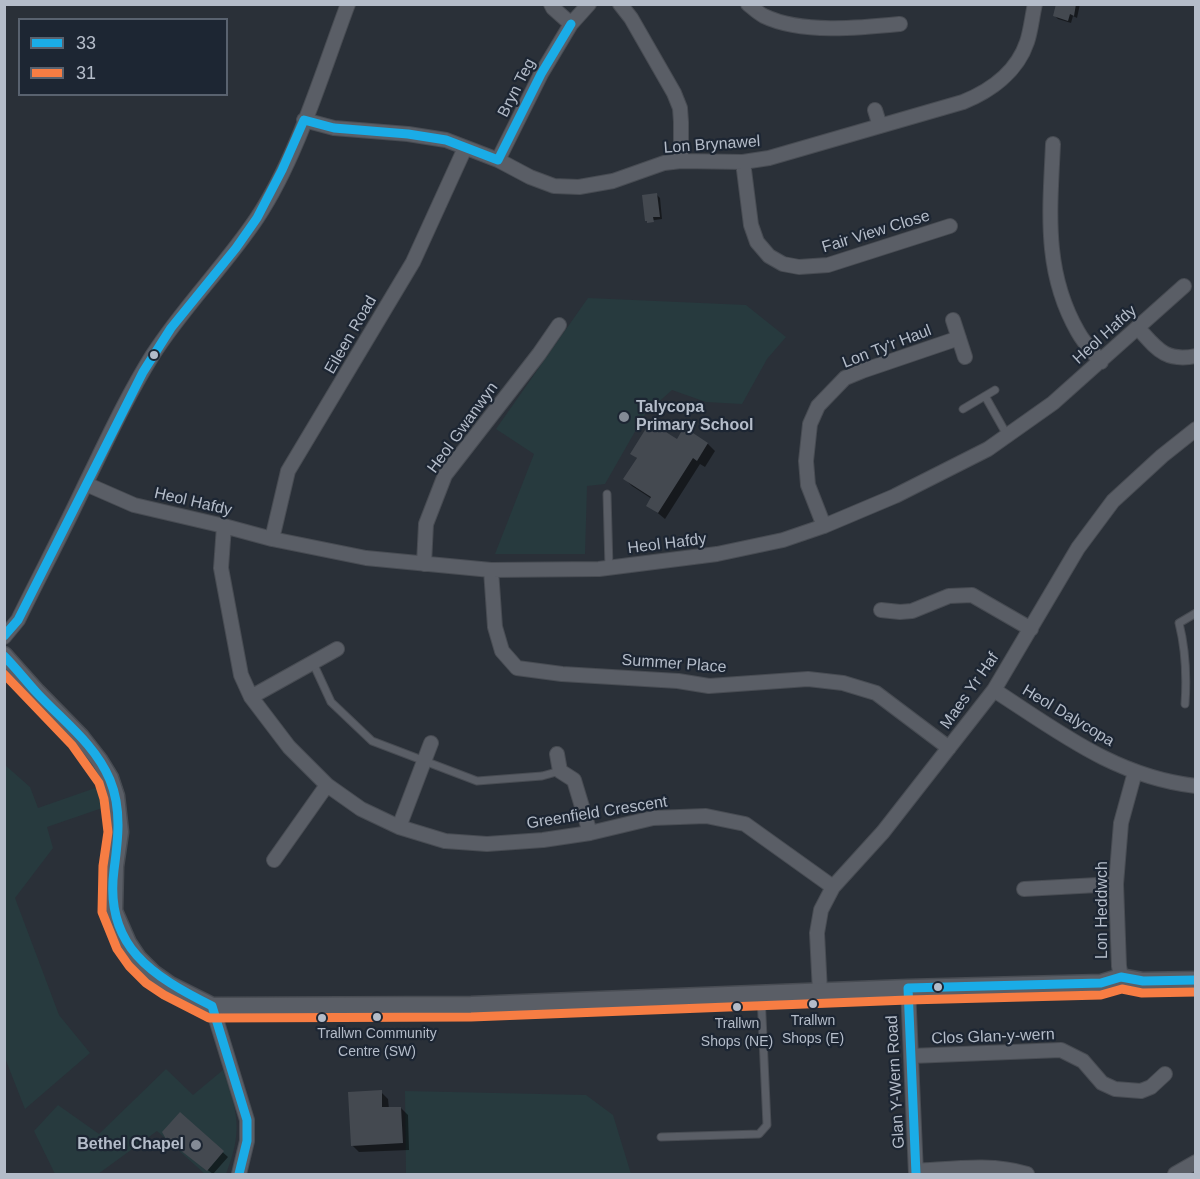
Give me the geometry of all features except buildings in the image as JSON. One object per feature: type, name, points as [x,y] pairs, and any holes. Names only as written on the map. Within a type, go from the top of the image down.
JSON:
[{"type":"street","points":[[4,637],[18,620],[117,416],[153,354],[237,247],[277,184],[348,4]]},
{"type":"street","points":[[551,4],[571,24]]},
{"type":"street","name":"Bryn Teg","points":[[498,160],[541,74],[571,24],[589,4]]},
{"type":"street","points":[[620,4],[632,18],[677,101],[681,122],[681,161]]},
{"type":"street","points":[[748,4],[764,16],[795,25],[855,28],[900,24]]},
{"type":"street","name":"Lon Brynawel","points":[[304,120],[334,128],[408,134],[436,139],[498,160],[530,177],[554,186],[579,187],[613,181],[664,163],[743,162],[769,159],[963,102],[982,94],[1003,79],[1016,64],[1027,43],[1035,4]]},
{"type":"street","points":[[875,110],[880,126]]},
{"type":"street","points":[[1053,144],[1049,229],[1058,286],[1079,334],[1101,362]]},
{"type":"street","name":"Eileen Road","points":[[272,539],[288,471],[413,262],[465,148]]},
{"type":"street","name":"Fair View Close","points":[[743,162],[751,225],[757,242],[769,256],[783,264],[799,267],[828,265],[950,226]]},
{"type":"street","name":"Heol Hafdy","points":[[86,484],[134,505],[272,539],[366,558],[491,570],[609,568],[717,554],[783,540],[824,526],[895,496],[988,449],[1053,403],[1184,286]]},
{"type":"street","name":"Lon Ty'r Haul","points":[[953,320],[965,357]]},
{"type":"street","name":"Heol Gwanwyn","points":[[424,564],[426,524],[445,475],[559,325]]},
{"type":"street","points":[[1138,328],[1161,352],[1172,357],[1196,356]]},
{"type":"street","name":"Lon Ty'r Haul","points":[[824,526],[808,485],[806,461],[810,424],[818,406],[832,390],[854,374],[959,338]]},
{"type":"street","name":"Maes Yr Haf","points":[[820,992],[817,933],[821,909],[833,886],[883,832],[994,690],[1078,548],[1113,501],[1161,456],[1196,429]]},
{"type":"street","name":"Greenfield Crescent","points":[[224,526],[221,568],[241,675],[251,697],[289,747],[327,785],[361,809],[399,827],[445,841],[487,844],[543,840],[590,833],[653,818],[706,816],[745,824],[833,886]]},
{"type":"street","name":"Summer Place","points":[[491,570],[495,627],[502,651],[517,668],[562,674],[678,681],[709,686],[808,679],[843,683],[876,693],[950,748]]},
{"type":"street","points":[[881,610],[912,611],[949,596],[972,595],[1031,629]]},
{"type":"street","points":[[251,697],[337,649]]},
{"type":"street","points":[[4,655],[81,737],[110,778],[116,796],[120,832],[115,866],[114,911],[128,943],[138,958],[153,973],[170,985],[212,1006],[471,1005],[1101,983],[1121,977],[1143,981],[1196,980]]},
{"type":"street","name":"Heol Dalycopa","points":[[994,690],[1087,750],[1135,772],[1196,786]]},
{"type":"street","points":[[399,827],[431,743]]},
{"type":"street","points":[[556,754],[560,771],[574,780],[590,833]]},
{"type":"street","name":"Lon Heddwch","points":[[1121,977],[1116,884],[1121,823],[1135,772]]},
{"type":"street","points":[[274,860],[327,785]]},
{"type":"street","points":[[1024,888],[1116,884]]},
{"type":"street","name":"Glan Y-Wern Road","points":[[908,988],[916,1173]]},
{"type":"street","points":[[212,1006],[247,1120],[247,1141],[239,1174]]},
{"type":"street","name":"Clos Glan-y-wern","points":[[910,1056],[1061,1050],[1083,1061],[1102,1083],[1115,1089],[1141,1091],[1151,1087],[1165,1074]]},
{"type":"street","points":[[1175,1174],[1196,1162]]},
{"type":"street","points":[[916,1173],[1010,1169],[1026,1174]]},
{"type":"lane","points":[[963,409],[995,390]]},
{"type":"lane","points":[[985,396],[1007,435]]},
{"type":"lane","points":[[607,494],[609,568]]},
{"type":"lane","points":[[1185,704],[1187,674],[1185,647],[1179,623],[1196,613]]},
{"type":"lane","points":[[313,663],[331,702],[372,741],[477,782],[542,776],[560,771]]},
{"type":"lane","points":[[661,1137],[759,1134],[767,1125],[761,995]]},
{"type":"green space","name":"Talycopa Primary School","points":[[588,298],[746,305],[786,337],[767,359],[742,404],[706,402],[672,390],[645,414],[605,484],[587,486],[585,554],[495,554],[534,454],[496,429]]},
{"type":"green space","points":[[5,765],[30,787],[38,808],[101,786],[108,806],[47,827],[53,848],[15,898],[59,1015],[90,1053],[25,1109],[5,1058]]},
{"type":"green space","points":[[166,1069],[193,1095],[223,1070],[236,1122],[235,1145],[226,1174],[205,1174],[157,1131],[98,1174],[55,1174],[34,1131],[58,1105],[99,1134]]},
{"type":"green space","points":[[405,1091],[586,1095],[613,1115],[631,1174],[406,1174]]},
{"type":"transit line","name":"33","points":[[4,636],[18,620],[143,372],[171,328],[236,248],[257,218],[304,120],[334,128],[408,134],[446,140],[498,160],[541,74],[571,24]]},
{"type":"transit line","name":"33","points":[[4,656],[87,744],[104,767],[110,780],[118,813],[113,896],[117,919],[125,939],[152,970],[170,983],[212,1006],[247,1120],[247,1141],[239,1174]]},
{"type":"transit line","name":"31","points":[[4,674],[72,745],[99,783],[104,799],[108,832],[103,866],[102,912],[117,949],[129,966],[146,983],[209,1018],[471,1017],[1101,995],[1122,989],[1142,993],[1196,992]]},
{"type":"transit line","name":"33","points":[[916,1174],[908,988],[1101,983],[1121,977],[1143,981],[1196,980]]},
{"type":"place","name":"Talycopa Primary School","points":[[624,417]]},
{"type":"place","name":"Trallwn Shops (E)","points":[[813,1004]]},
{"type":"place","name":"Trallwn Shops (NE)","points":[[737,1007]]},
{"type":"place","name":"Trallwn Community Centre (SW)","points":[[377,1017]]},
{"type":"place","name":"Bethel Chapel","points":[[196,1145]]}]
